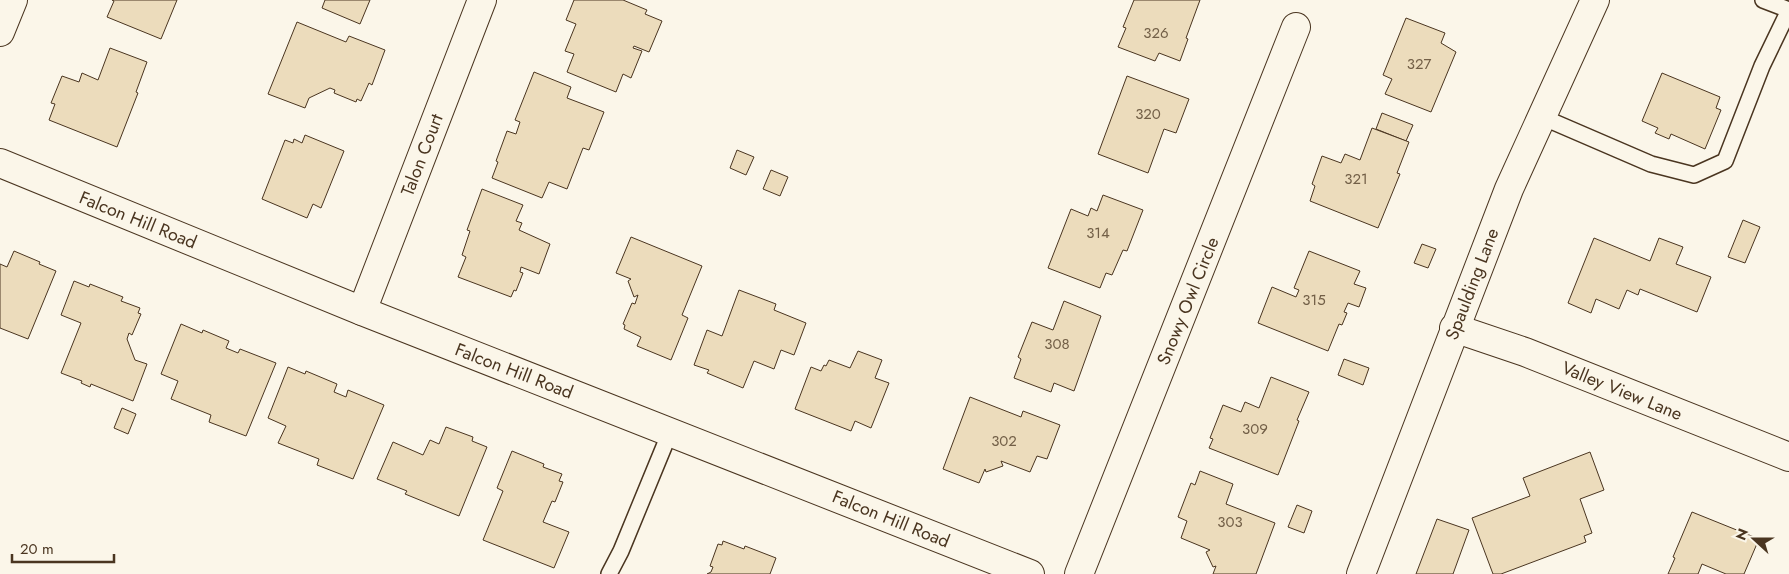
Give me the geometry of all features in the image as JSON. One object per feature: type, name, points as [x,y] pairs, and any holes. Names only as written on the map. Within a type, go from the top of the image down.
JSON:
[{"type":"street","points":[[0,32],[13,0]]},
{"type":"street","name":"Talon Court","points":[[362,311],[482,0]]},
{"type":"street","name":"Spaulding Lane","points":[[1361,574],[1509,189],[1595,0]]},
{"type":"street","name":"Snowy Owl Circle","points":[[1079,574],[1296,27]]},
{"type":"street","name":"Falcon Hill Road","points":[[0,164],[362,311],[1030,574]]},
{"type":"street","name":"Valley View Lane","points":[[1454,328],[1525,352],[1789,457]]},
{"type":"lane","points":[[1542,117],[1651,164],[1694,175],[1725,161],[1762,66],[1789,10],[1763,0]]},
{"type":"lane","points":[[609,574],[621,551],[670,432]]},
{"type":"building","points":[[112,0],[177,0],[161,39],[107,17],[114,1]]},
{"type":"building","points":[[325,0],[370,0],[360,24],[322,8]]},
{"type":"building","points":[[574,0],[623,0],[647,10],[645,14],[662,21],[649,52],[634,46],[633,48],[642,51],[631,78],[623,74],[616,92],[567,72],[574,54],[565,51],[576,24],[566,20]]},
{"type":"building","points":[[1134,0],[1200,0],[1180,61],[1159,53],[1155,61],[1118,47],[1126,28],[1123,27]]},
{"type":"building","points":[[1406,18],[1445,33],[1441,43],[1456,52],[1431,112],[1385,94],[1392,79],[1383,75]]},
{"type":"building","points":[[297,22],[346,42],[349,36],[385,50],[372,85],[369,83],[361,101],[357,99],[356,102],[334,93],[335,90],[330,88],[309,98],[305,108],[268,94]]},
{"type":"building","points":[[110,48],[147,62],[136,92],[138,93],[117,147],[49,120],[55,104],[51,103],[62,76],[79,82],[82,73],[98,80]]},
{"type":"building","points":[[534,72],[571,87],[567,98],[604,112],[589,150],[583,148],[567,189],[549,182],[542,198],[492,178],[507,131],[516,134],[520,122],[515,120]]},
{"type":"building","points":[[1662,73],[1720,97],[1716,108],[1721,110],[1705,149],[1671,134],[1669,139],[1655,133],[1658,128],[1642,121]]},
{"type":"building","points":[[1127,76],[1189,99],[1176,133],[1164,129],[1148,173],[1098,154]]},
{"type":"building","points":[[1382,113],[1413,125],[1406,141],[1376,129]]},
{"type":"building","points":[[1372,128],[1409,142],[1397,173],[1400,174],[1378,228],[1310,201],[1315,186],[1312,184],[1322,156],[1341,163],[1345,154],[1360,160]]},
{"type":"building","points":[[305,135],[344,151],[321,208],[313,204],[307,218],[262,199],[285,140],[293,143],[294,139],[302,143]]},
{"type":"building","points":[[737,150],[754,157],[746,175],[730,168]]},
{"type":"building","points":[[771,170],[788,177],[780,196],[763,189]]},
{"type":"building","points":[[482,189],[523,205],[516,221],[522,223],[519,230],[550,244],[539,274],[521,267],[520,272],[523,273],[516,291],[514,290],[511,297],[458,277],[466,257],[462,255],[470,231],[467,230]]},
{"type":"building","points":[[1103,195],[1143,210],[1127,251],[1123,250],[1112,275],[1106,273],[1100,288],[1048,268],[1071,209],[1088,216],[1091,208],[1097,211]]},
{"type":"building","points":[[1743,220],[1760,227],[1745,263],[1728,257]]},
{"type":"building","points":[[631,237],[702,266],[682,315],[688,318],[671,360],[637,346],[641,337],[624,329],[625,325],[623,324],[632,303],[635,304],[638,295],[634,297],[628,281],[631,279],[616,273]]},
{"type":"building","points":[[1594,238],[1650,261],[1659,238],[1683,247],[1676,264],[1711,277],[1697,312],[1640,289],[1638,295],[1627,290],[1619,309],[1596,299],[1591,313],[1568,303]]},
{"type":"building","points":[[1422,244],[1436,249],[1428,268],[1414,263]]},
{"type":"building","points":[[14,251],[56,271],[28,339],[0,328],[0,264],[7,267]]},
{"type":"building","points":[[1309,251],[1360,271],[1354,284],[1366,288],[1359,307],[1348,303],[1344,312],[1347,313],[1342,325],[1339,324],[1328,351],[1258,323],[1272,287],[1296,297],[1299,290],[1294,288]]},
{"type":"building","points":[[74,281],[89,287],[90,284],[123,297],[121,301],[140,308],[138,313],[141,314],[132,335],[129,333],[127,339],[135,360],[147,364],[133,401],[91,384],[90,387],[81,383],[82,381],[61,373],[81,323],[61,315]]},
{"type":"building","points":[[739,290],[776,304],[774,310],[806,323],[794,355],[781,350],[774,369],[754,361],[743,388],[707,373],[709,370],[694,365],[707,330],[722,336]]},
{"type":"building","points":[[1064,301],[1101,316],[1074,391],[1054,383],[1051,392],[1014,378],[1021,359],[1018,357],[1032,322],[1053,330]]},
{"type":"building","points":[[181,324],[202,333],[203,330],[229,341],[226,348],[238,353],[240,349],[276,363],[246,436],[209,422],[211,415],[171,399],[178,381],[161,374]]},
{"type":"building","points":[[858,351],[882,360],[875,378],[889,383],[871,428],[855,421],[851,431],[795,409],[811,367],[821,371],[829,360],[850,368]]},
{"type":"building","points":[[1344,359],[1369,368],[1363,385],[1338,375]]},
{"type":"building","points":[[288,367],[305,374],[306,371],[337,384],[334,392],[346,397],[348,390],[384,405],[353,479],[317,465],[319,459],[278,443],[286,426],[268,418]]},
{"type":"building","points":[[1271,377],[1309,392],[1278,475],[1209,448],[1213,439],[1210,438],[1223,405],[1241,412],[1245,402],[1259,408]]},
{"type":"building","points":[[970,397],[1021,417],[1023,411],[1060,425],[1047,459],[1037,456],[1030,472],[1001,461],[1003,466],[986,472],[985,469],[979,483],[943,469]]},
{"type":"building","points":[[122,408],[136,414],[128,434],[114,428]]},
{"type":"building","points":[[446,427],[473,437],[472,441],[487,447],[459,516],[405,494],[407,491],[377,479],[393,442],[423,455],[430,440],[439,444]]},
{"type":"building","points":[[512,451],[544,464],[543,467],[562,474],[559,481],[563,482],[555,502],[552,501],[543,522],[569,532],[554,568],[483,540],[503,491],[497,488]]},
{"type":"building","points":[[1590,452],[1604,490],[1580,499],[1592,533],[1584,536],[1586,542],[1501,574],[1493,574],[1472,518],[1530,496],[1523,478]]},
{"type":"building","points":[[1200,471],[1233,484],[1226,504],[1275,523],[1256,574],[1213,574],[1216,566],[1213,567],[1206,552],[1210,550],[1181,538],[1187,521],[1178,517],[1191,483],[1195,485]]},
{"type":"building","points":[[1297,505],[1312,511],[1304,533],[1288,527]]},
{"type":"building","points":[[1692,512],[1759,539],[1744,574],[1726,574],[1702,564],[1698,574],[1668,574]]},
{"type":"building","points":[[1437,519],[1469,530],[1453,574],[1416,574]]},
{"type":"building","points":[[723,541],[744,549],[745,546],[776,558],[770,574],[707,574],[711,572],[713,567],[710,566],[718,544],[722,545]]}]
